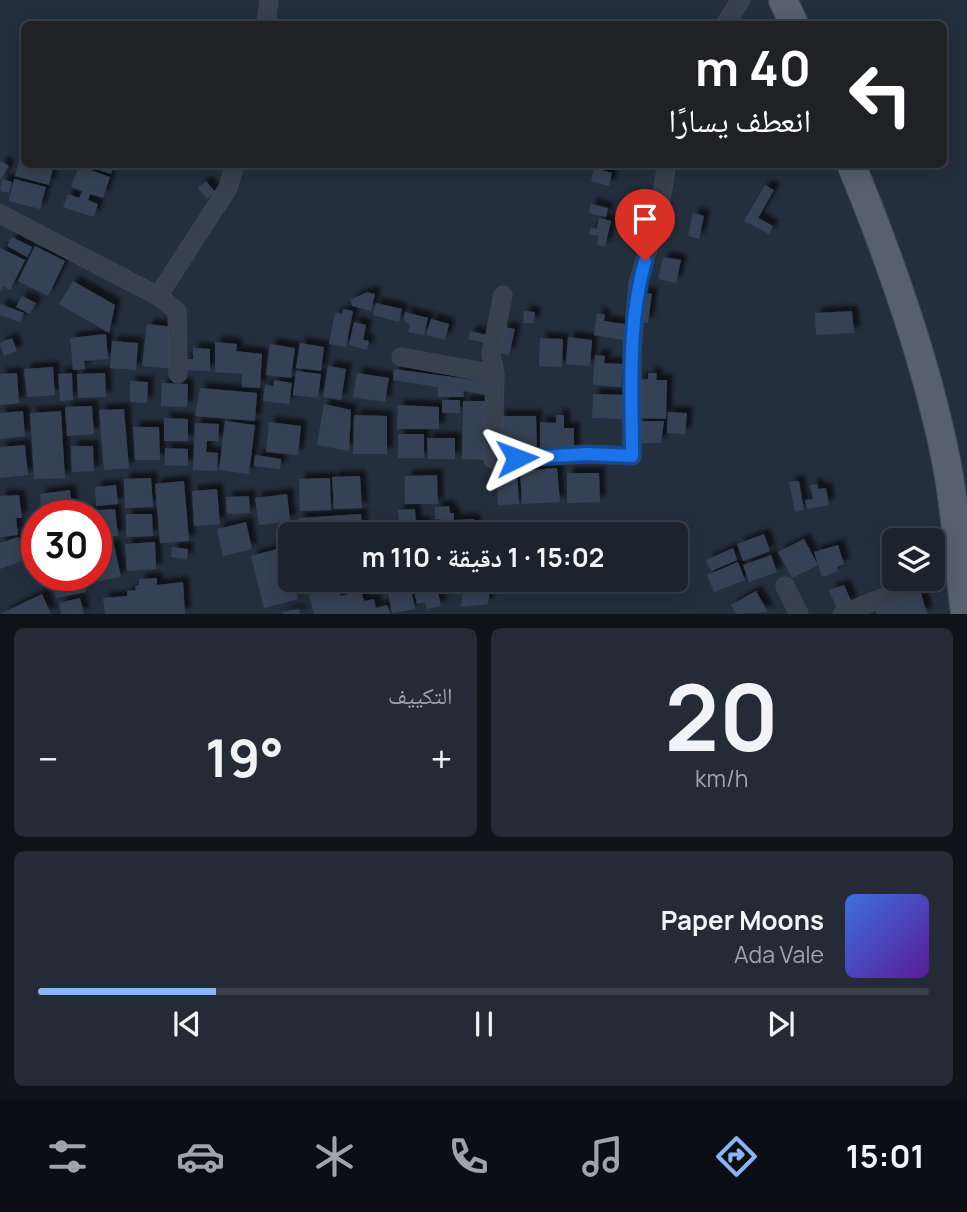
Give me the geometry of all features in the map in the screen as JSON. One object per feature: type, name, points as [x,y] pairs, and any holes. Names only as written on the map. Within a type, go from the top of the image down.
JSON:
[{"type":"main road","points":[[783,0],[793,21]]},
{"type":"main road","points":[[853,168],[925,372],[947,467],[965,614]]},
{"type":"street","points":[[266,21],[269,0]]},
{"type":"street","points":[[726,21],[741,0]]},
{"type":"street","points":[[158,296],[228,188],[234,168]]},
{"type":"street","points":[[503,295],[491,354],[495,374],[494,459],[589,454],[632,456],[632,350],[638,283],[658,216],[666,168]]},
{"type":"street","points":[[0,214],[158,296],[177,311],[178,374]]},
{"type":"street","points":[[401,357],[495,374]]},
{"type":"street","points":[[945,573],[959,568]]},
{"type":"street","points":[[785,586],[799,614]]},
{"type":"street","points":[[842,614],[866,609],[904,591]]},
{"type":"building","points":[[21,154],[21,168],[53,168],[49,185],[15,176]]},
{"type":"building","points":[[0,161],[9,166],[0,181]]},
{"type":"building","points":[[78,168],[110,177],[103,198],[90,194],[88,200],[98,204],[94,217],[63,207],[68,194],[79,198],[82,191],[71,187]]},
{"type":"building","points":[[93,168],[113,168],[111,174]]},
{"type":"building","points":[[594,168],[612,173],[609,186],[591,181]]},
{"type":"building","points":[[2,179],[12,182],[9,193],[0,191]]},
{"type":"building","points":[[14,179],[46,187],[40,209],[9,201]]},
{"type":"building","points":[[206,181],[215,192],[207,199],[198,188]]},
{"type":"building","points":[[765,185],[774,190],[758,218],[773,226],[769,234],[744,221]]},
{"type":"building","points":[[591,204],[608,208],[606,217],[589,213]]},
{"type":"building","points":[[693,213],[704,216],[699,239],[688,236]]},
{"type":"building","points":[[599,218],[611,221],[605,247],[597,245],[599,236],[589,234],[591,228],[597,229]]},
{"type":"building","points":[[12,237],[32,247],[27,257],[7,246]]},
{"type":"building","points":[[35,246],[65,261],[48,296],[18,281]]},
{"type":"building","points":[[0,248],[25,260],[10,290],[3,286],[0,292]]},
{"type":"building","points":[[663,257],[681,260],[676,283],[658,279]]},
{"type":"building","points":[[73,281],[115,305],[109,333],[59,304]]},
{"type":"building","points":[[367,292],[375,294],[371,311],[352,306],[351,300]]},
{"type":"building","points":[[642,292],[652,294],[648,323],[637,322]]},
{"type":"building","points":[[22,296],[36,303],[30,314],[16,307]]},
{"type":"building","points":[[376,303],[402,309],[399,322],[373,315]]},
{"type":"building","points":[[0,304],[24,313],[20,322],[0,315]]},
{"type":"building","points":[[343,309],[353,311],[346,347],[329,344],[335,313],[342,314]]},
{"type":"building","points":[[524,311],[535,312],[534,323],[523,323]]},
{"type":"building","points":[[852,311],[854,333],[816,335],[815,313]]},
{"type":"building","points":[[405,312],[428,318],[424,335],[408,332],[410,325],[404,319]]},
{"type":"building","points":[[597,313],[605,315],[604,321],[625,324],[623,340],[594,335]]},
{"type":"building","points":[[431,319],[449,324],[445,340],[426,335]]},
{"type":"building","points":[[354,322],[366,325],[363,340],[369,341],[367,350],[349,345]]},
{"type":"building","points":[[147,324],[174,327],[174,369],[142,366]]},
{"type":"building","points":[[504,327],[515,329],[509,355],[498,352]]},
{"type":"building","points":[[470,331],[490,336],[488,344],[468,339]]},
{"type":"building","points":[[106,334],[108,359],[84,361],[85,369],[73,370],[70,338]]},
{"type":"building","points":[[568,337],[592,340],[590,366],[566,364]]},
{"type":"building","points":[[12,338],[17,351],[4,356],[0,343]]},
{"type":"building","points":[[540,338],[563,339],[562,367],[539,366]]},
{"type":"building","points":[[112,341],[138,343],[136,370],[110,368]]},
{"type":"building","points":[[215,342],[237,344],[236,351],[262,354],[260,388],[242,387],[242,374],[215,372]]},
{"type":"building","points":[[300,343],[324,347],[321,371],[296,368]]},
{"type":"building","points":[[270,344],[295,348],[291,378],[266,375]]},
{"type":"building","points":[[193,348],[210,349],[210,371],[184,370],[185,359],[193,359]]},
{"type":"building","points":[[595,355],[605,356],[604,363],[623,364],[621,387],[593,385]]},
{"type":"building","points":[[328,366],[346,369],[341,400],[323,397]]},
{"type":"building","points":[[53,367],[55,395],[27,397],[24,369]]},
{"type":"building","points":[[394,369],[489,382],[487,395],[463,391],[464,397],[438,397],[438,387],[393,380]]},
{"type":"building","points":[[296,371],[321,374],[318,398],[293,395]]},
{"type":"building","points":[[17,373],[19,403],[0,405],[0,374]]},
{"type":"building","points":[[72,373],[73,400],[60,401],[58,374]]},
{"type":"building","points":[[105,373],[106,397],[78,398],[77,374]]},
{"type":"building","points":[[357,373],[389,378],[385,402],[353,397]]},
{"type":"building","points":[[648,373],[657,373],[656,380],[667,380],[666,419],[637,418],[638,379],[648,379]]},
{"type":"building","points":[[274,380],[292,383],[289,404],[263,401],[265,385],[273,386]]},
{"type":"building","points":[[130,381],[148,382],[147,403],[130,402]]},
{"type":"building","points":[[162,383],[188,384],[187,407],[161,406]]},
{"type":"building","points":[[200,388],[257,393],[255,421],[195,416]]},
{"type":"building","points":[[593,394],[628,395],[627,419],[592,418]]},
{"type":"building","points":[[442,400],[460,400],[460,413],[442,413]]},
{"type":"building","points":[[463,401],[489,401],[489,460],[462,459]]},
{"type":"building","points":[[324,404],[351,410],[349,451],[317,445]]},
{"type":"building","points":[[398,405],[439,407],[439,429],[397,429]]},
{"type":"building","points":[[92,406],[94,434],[67,436],[65,407]]},
{"type":"building","points":[[124,409],[129,468],[104,470],[99,410]]},
{"type":"building","points":[[23,411],[25,436],[0,439],[0,413]]},
{"type":"building","points":[[61,411],[65,478],[34,479],[30,413]]},
{"type":"building","points":[[668,412],[687,413],[685,434],[667,433]]},
{"type":"building","points":[[354,415],[387,416],[387,454],[353,454]]},
{"type":"building","points":[[556,415],[564,415],[564,428],[574,428],[574,452],[540,451],[540,422],[556,423]]},
{"type":"building","points":[[499,416],[536,416],[537,454],[500,454]]},
{"type":"building","points":[[164,418],[188,419],[188,441],[164,441]]},
{"type":"building","points":[[225,421],[255,425],[249,474],[219,470]]},
{"type":"building","points":[[638,421],[664,421],[661,443],[638,443]]},
{"type":"building","points":[[269,422],[301,426],[298,455],[266,452]]},
{"type":"building","points":[[195,423],[219,424],[218,441],[207,441],[206,452],[218,453],[217,471],[193,470]]},
{"type":"building","points":[[133,427],[159,427],[160,460],[135,460]]},
{"type":"building","points":[[398,434],[424,434],[424,458],[398,458]]},
{"type":"building","points":[[427,438],[455,438],[455,459],[428,459]]},
{"type":"building","points":[[25,445],[28,475],[0,478],[0,447]]},
{"type":"building","points":[[71,446],[93,446],[94,471],[72,472]]},
{"type":"building","points":[[165,448],[188,449],[188,466],[165,465]]},
{"type":"building","points":[[255,455],[281,459],[280,469],[254,466]]},
{"type":"building","points":[[557,468],[560,502],[522,504],[520,471]]},
{"type":"building","points":[[517,472],[519,504],[498,505],[497,473]]},
{"type":"building","points":[[567,473],[599,473],[600,502],[567,503]]},
{"type":"building","points":[[437,475],[438,504],[405,504],[405,476]]},
{"type":"building","points":[[360,476],[362,508],[334,509],[332,477]]},
{"type":"building","points":[[151,478],[153,507],[125,508],[124,479]]},
{"type":"building","points":[[330,478],[331,510],[300,511],[299,479]]},
{"type":"building","points":[[184,481],[189,541],[160,543],[155,484]]},
{"type":"building","points":[[799,481],[804,510],[795,512],[789,482]]},
{"type":"building","points":[[817,484],[818,489],[826,488],[829,505],[807,509],[805,500],[813,499],[810,485]]},
{"type":"building","points":[[116,485],[118,504],[112,505],[112,500],[96,500],[95,487]]},
{"type":"building","points":[[217,489],[220,524],[194,526],[192,491]]},
{"type":"building","points":[[70,490],[71,500],[41,500],[40,494]]},
{"type":"building","points":[[287,494],[290,521],[259,525],[255,498]]},
{"type":"building","points":[[19,495],[21,518],[16,518],[18,535],[0,537],[0,496]]},
{"type":"building","points":[[249,496],[250,513],[227,514],[226,497]]},
{"type":"building","points":[[449,506],[450,513],[454,513],[454,520],[474,519],[474,522],[440,522],[440,519],[435,519],[435,507]]},
{"type":"building","points":[[112,509],[115,509],[118,536],[112,537]]},
{"type":"building","points":[[415,509],[416,522],[399,522],[398,510]]},
{"type":"building","points":[[126,514],[152,514],[153,536],[126,537]]},
{"type":"building","points":[[361,514],[362,522],[298,522],[298,518]]},
{"type":"building","points":[[246,522],[252,549],[223,556],[217,529]]},
{"type":"building","points":[[764,534],[770,551],[743,561],[737,544]]},
{"type":"building","points":[[18,537],[21,561],[0,569],[0,543]]},
{"type":"building","points":[[804,539],[818,565],[792,578],[778,552]]},
{"type":"building","points":[[155,542],[156,569],[127,571],[125,544]]},
{"type":"building","points":[[112,545],[121,577],[112,579]]},
{"type":"building","points":[[838,545],[844,564],[837,567],[838,571],[822,577],[814,552]]},
{"type":"building","points":[[172,547],[188,549],[187,559],[171,557]]},
{"type":"building","points":[[733,548],[737,560],[711,571],[706,560]]},
{"type":"building","points":[[278,549],[278,592],[296,592],[298,599],[264,608],[251,556]]},
{"type":"building","points":[[771,555],[777,572],[749,582],[743,565]]},
{"type":"building","points":[[738,562],[745,580],[714,592],[707,575]]},
{"type":"building","points":[[157,578],[157,585],[183,582],[185,614],[105,614],[103,598],[127,596],[127,591],[136,590],[139,579]]},
{"type":"building","points":[[844,585],[852,603],[837,609],[829,590]]},
{"type":"building","points":[[54,591],[86,591],[86,592],[56,598]]},
{"type":"building","points":[[756,591],[768,612],[736,614],[731,605]]},
{"type":"building","points":[[339,592],[341,596],[361,592],[364,601],[374,599],[376,608],[387,605],[390,614],[314,614],[309,595]]},
{"type":"building","points":[[412,592],[415,609],[392,613],[388,593]]},
{"type":"building","points":[[414,592],[438,592],[441,606],[427,609],[425,602],[417,604]]},
{"type":"building","points":[[463,592],[489,592],[488,604],[461,607]]},
{"type":"building","points":[[921,593],[927,614],[877,614],[874,607]]},
{"type":"building","points":[[42,594],[51,614],[0,614]]},
{"type":"building","points":[[80,598],[84,614],[61,614],[59,603]]},
{"type":"building","points":[[299,609],[300,614],[282,612]]},
{"type":"route","points":[[517,458],[589,454],[632,456],[632,350],[638,283],[645,261]]}]
